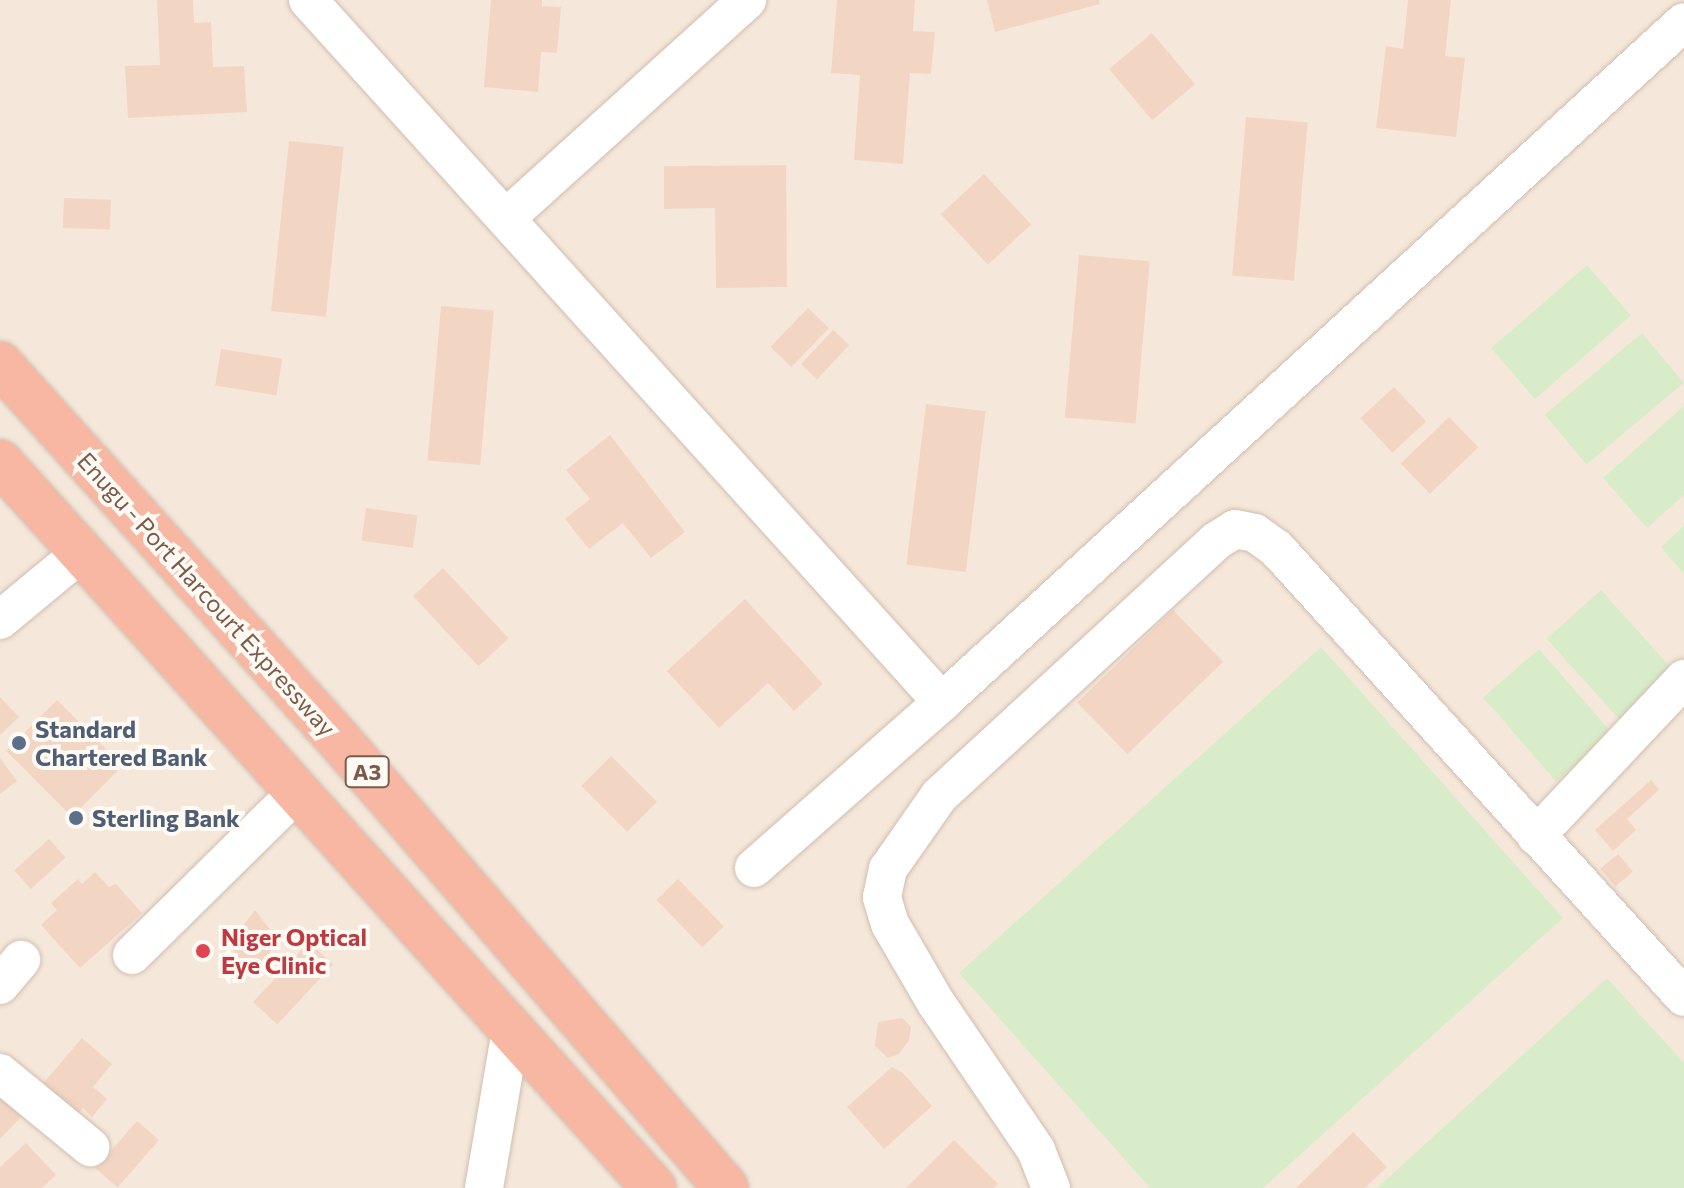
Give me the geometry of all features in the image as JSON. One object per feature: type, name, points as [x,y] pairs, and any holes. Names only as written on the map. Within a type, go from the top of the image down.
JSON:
[{"type":"highway","name":"Enugu - Port Harcourt Expressway","points":[[0,364],[380,787],[726,1188]]},
{"type":"highway","points":[[0,462],[295,794],[654,1188]]},
{"type":"lane","points":[[308,0],[942,702]]},
{"type":"lane","points":[[506,218],[747,0]]},
{"type":"lane","points":[[754,868],[942,702],[1684,22]]},
{"type":"lane","points":[[1051,1188],[1036,1150],[936,1003],[890,924],[882,897],[888,869],[939,796],[1216,541],[1235,529],[1255,533],[1277,549],[1684,997]]},
{"type":"lane","points":[[0,620],[82,552]]},
{"type":"lane","points":[[1536,836],[1684,679]]},
{"type":"lane","points":[[132,955],[295,794]]},
{"type":"lane","points":[[484,1188],[511,1030]]},
{"type":"lane","points":[[0,1073],[90,1147]]},
{"type":"shaded area","points":[[0,0],[1684,0],[1684,1188],[0,1188]]},
{"type":"green space","points":[[1587,265],[1631,316],[1535,399],[1491,348]]},
{"type":"green space","points":[[1642,333],[1684,383],[1586,464],[1545,415]]},
{"type":"green space","points":[[1684,406],[1684,495],[1647,528],[1603,478]]},
{"type":"green space","points":[[1684,526],[1684,574],[1661,547]]},
{"type":"green space","points":[[1601,590],[1675,672],[1621,721],[1547,639]]},
{"type":"green space","points":[[1321,647],[1563,918],[1263,1188],[1150,1188],[959,973]]},
{"type":"green space","points":[[1539,649],[1612,733],[1556,781],[1483,698]]},
{"type":"green space","points":[[1607,978],[1684,1063],[1684,1188],[1377,1188]]},
{"type":"building","points":[[157,0],[193,0],[194,23],[211,22],[213,67],[244,66],[247,112],[128,118],[125,66],[160,65]]},
{"type":"building","points":[[491,0],[542,0],[542,6],[561,7],[557,53],[541,52],[538,92],[484,87]]},
{"type":"building","points":[[837,0],[915,0],[913,31],[935,32],[931,74],[910,73],[903,164],[854,160],[860,75],[831,73]]},
{"type":"building","points":[[987,0],[1099,0],[1100,4],[995,32]]},
{"type":"building","points":[[1408,0],[1451,0],[1445,56],[1465,58],[1456,137],[1376,128],[1386,46],[1403,49]]},
{"type":"building","points":[[1152,33],[1195,84],[1152,120],[1109,69]]},
{"type":"building","points":[[1246,117],[1308,122],[1294,281],[1232,275]]},
{"type":"building","points":[[289,141],[344,147],[326,317],[271,311]]},
{"type":"building","points":[[786,165],[787,287],[716,288],[715,208],[664,209],[664,166]]},
{"type":"building","points":[[984,174],[1031,224],[988,265],[941,214]]},
{"type":"building","points":[[64,198],[111,200],[110,230],[63,228]]},
{"type":"building","points":[[1079,255],[1150,261],[1136,424],[1065,417]]},
{"type":"building","points":[[441,306],[494,311],[480,465],[427,460]]},
{"type":"building","points":[[808,308],[829,328],[791,367],[770,347]]},
{"type":"building","points":[[833,330],[849,345],[817,379],[801,364]]},
{"type":"building","points":[[221,349],[282,359],[276,395],[215,386]]},
{"type":"building","points":[[1394,387],[1426,421],[1392,453],[1360,418]]},
{"type":"building","points":[[926,404],[986,411],[966,572],[906,565]]},
{"type":"building","points":[[1449,417],[1478,447],[1430,494],[1401,464]]},
{"type":"building","points":[[610,435],[685,532],[651,558],[623,523],[589,549],[565,519],[590,499],[566,470]]},
{"type":"building","points":[[366,508],[417,515],[413,548],[361,541]]},
{"type":"building","points":[[443,568],[508,638],[478,666],[413,596]]},
{"type":"building","points":[[745,599],[823,684],[794,711],[768,683],[719,728],[667,671]]},
{"type":"building","points":[[1173,610],[1223,662],[1127,754],[1077,702]]},
{"type":"building","points":[[0,697],[19,717],[0,735]]},
{"type":"building","points":[[57,700],[123,766],[72,817],[6,751]]},
{"type":"building","points":[[611,756],[657,802],[627,832],[581,786]]},
{"type":"building","points":[[0,758],[17,781],[0,794]]},
{"type":"building","points":[[1651,780],[1659,790],[1627,819],[1636,830],[1613,851],[1595,830]]},
{"type":"building","points":[[49,839],[66,858],[31,889],[14,870]]},
{"type":"building","points":[[1618,854],[1633,872],[1615,886],[1600,869]]},
{"type":"building","points":[[95,872],[109,887],[116,884],[142,913],[80,968],[41,925],[57,910],[51,903],[78,879],[82,884]]},
{"type":"building","points":[[678,879],[724,926],[702,947],[656,900]]},
{"type":"building","points":[[255,910],[278,940],[266,958],[247,971],[229,944]]},
{"type":"building","points":[[309,942],[333,965],[277,1024],[253,1002]]},
{"type":"building","points":[[902,1018],[911,1027],[909,1040],[899,1054],[888,1058],[875,1046],[878,1022]]},
{"type":"building","points":[[82,1038],[112,1064],[93,1087],[107,1099],[92,1117],[83,1108],[71,1123],[35,1093]]},
{"type":"building","points":[[892,1067],[903,1073],[932,1106],[884,1149],[847,1107]]},
{"type":"building","points":[[0,1094],[22,1116],[0,1139]]},
{"type":"building","points":[[137,1121],[159,1140],[118,1188],[96,1169]]},
{"type":"building","points":[[1353,1132],[1387,1167],[1365,1188],[1296,1188]]},
{"type":"building","points":[[954,1140],[998,1184],[994,1188],[906,1188]]},
{"type":"building","points":[[26,1143],[56,1175],[42,1188],[0,1188],[0,1167]]},
{"type":"place","name":"Standard Chartered Bank","points":[[19,743]]},
{"type":"place","name":"Sterling Bank","points":[[76,818]]},
{"type":"place","name":"Niger Optical Eye Clinic","points":[[203,951]]}]
